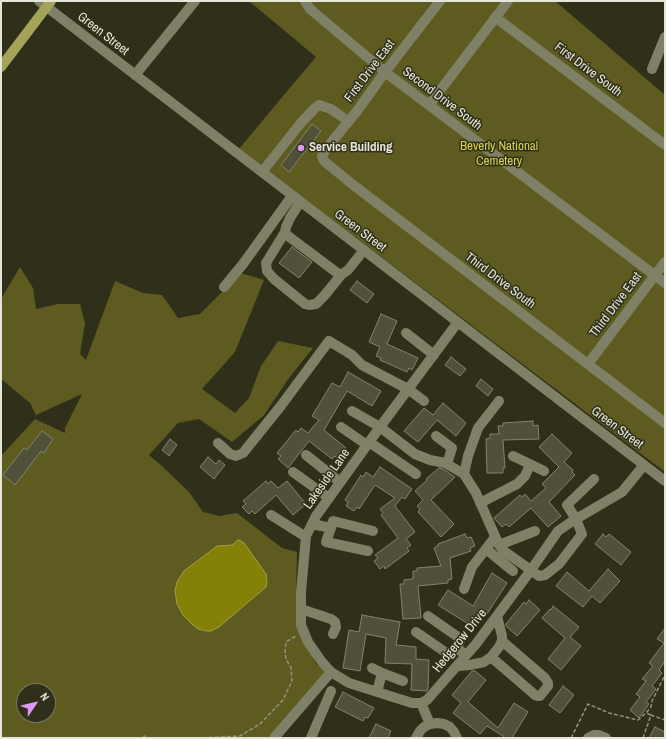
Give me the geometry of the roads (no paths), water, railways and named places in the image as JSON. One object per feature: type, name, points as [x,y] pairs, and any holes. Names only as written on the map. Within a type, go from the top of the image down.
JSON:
[{"type":"main road","points":[[1,67],[46,3]]},
{"type":"street","points":[[135,75],[195,1]]},
{"type":"street","name":"Second Drive South","points":[[305,1],[310,9],[385,72],[665,283]]},
{"type":"street","name":"First Drive East","points":[[322,156],[440,1]]},
{"type":"street","points":[[429,105],[508,1]]},
{"type":"street","name":"Green Street","points":[[46,3],[135,75],[665,481]]},
{"type":"street","name":"First Drive South","points":[[495,17],[665,145]]},
{"type":"street","points":[[652,69],[663,48],[665,37]]},
{"type":"street","points":[[262,172],[319,105],[331,109],[348,121]]},
{"type":"street","name":"Third Drive South","points":[[322,156],[324,161],[352,184],[665,423]]},
{"type":"street","points":[[296,199],[285,232],[266,263],[267,271],[274,279],[305,304],[316,304],[341,275],[348,270],[364,250]]},
{"type":"street","points":[[224,287],[296,199]]},
{"type":"street","points":[[285,232],[300,246],[341,275]]},
{"type":"street","name":"Third Drive East","points":[[588,364],[665,262]]},
{"type":"street","name":"Lakeside Lane","points":[[331,672],[308,642],[301,625],[301,592],[306,537],[316,516],[328,498],[458,322]]},
{"type":"street","points":[[406,333],[434,355]]},
{"type":"street","points":[[218,443],[230,454],[236,456],[243,454],[329,341],[352,355],[362,365],[408,389],[424,401]]},
{"type":"street","points":[[464,474],[468,456],[478,428],[499,401]]},
{"type":"street","points":[[352,411],[380,427],[416,454],[430,460],[447,464],[464,474],[476,493],[497,541],[504,551],[539,576],[545,575],[559,564],[582,534],[576,519],[567,505],[594,478]]},
{"type":"street","points":[[341,428],[368,443],[416,474]]},
{"type":"street","points":[[436,436],[452,448],[447,464]]},
{"type":"street","points":[[306,455],[340,482]]},
{"type":"street","points":[[513,456],[544,471]]},
{"type":"street","points":[[480,503],[517,484],[525,476],[530,465]]},
{"type":"street","name":"Hedgerow Drive","points":[[421,703],[427,700],[476,644],[558,531],[622,492],[644,465]]},
{"type":"street","points":[[293,472],[328,498]]},
{"type":"street","points":[[271,515],[306,537]]},
{"type":"street","points":[[368,551],[326,542],[333,521],[373,531]]},
{"type":"street","points":[[312,524],[331,528]]},
{"type":"street","points":[[464,589],[472,567],[486,549],[497,541],[535,531]]},
{"type":"street","points":[[486,549],[513,571]]},
{"type":"street","points":[[301,609],[331,619],[335,622],[336,627],[333,634]]},
{"type":"street","points":[[416,632],[448,654],[451,654],[457,648],[460,640],[458,637],[428,616]]},
{"type":"street","points":[[458,666],[470,666],[484,662],[491,657],[499,647],[502,642],[502,636],[497,616]]},
{"type":"street","points":[[491,657],[535,695],[540,696],[548,686],[545,678],[502,642]]},
{"type":"street","points":[[457,648],[466,655]]},
{"type":"street","points":[[372,668],[403,681]]},
{"type":"street","points":[[279,737],[331,672],[349,683],[412,703],[421,703],[430,724]]},
{"type":"street","points":[[377,692],[382,673]]},
{"type":"street","points":[[310,738],[331,691]]},
{"type":"street","points":[[416,738],[424,727],[437,723],[444,724],[450,728],[457,738]]},
{"type":"street","points":[[588,738],[594,735],[599,735],[606,738]]},
{"type":"place","name":"Service Building","points":[[301,148]]},
{"type":"park label","name":"Beverly National Cemetery","points":[[499,154]]}]
